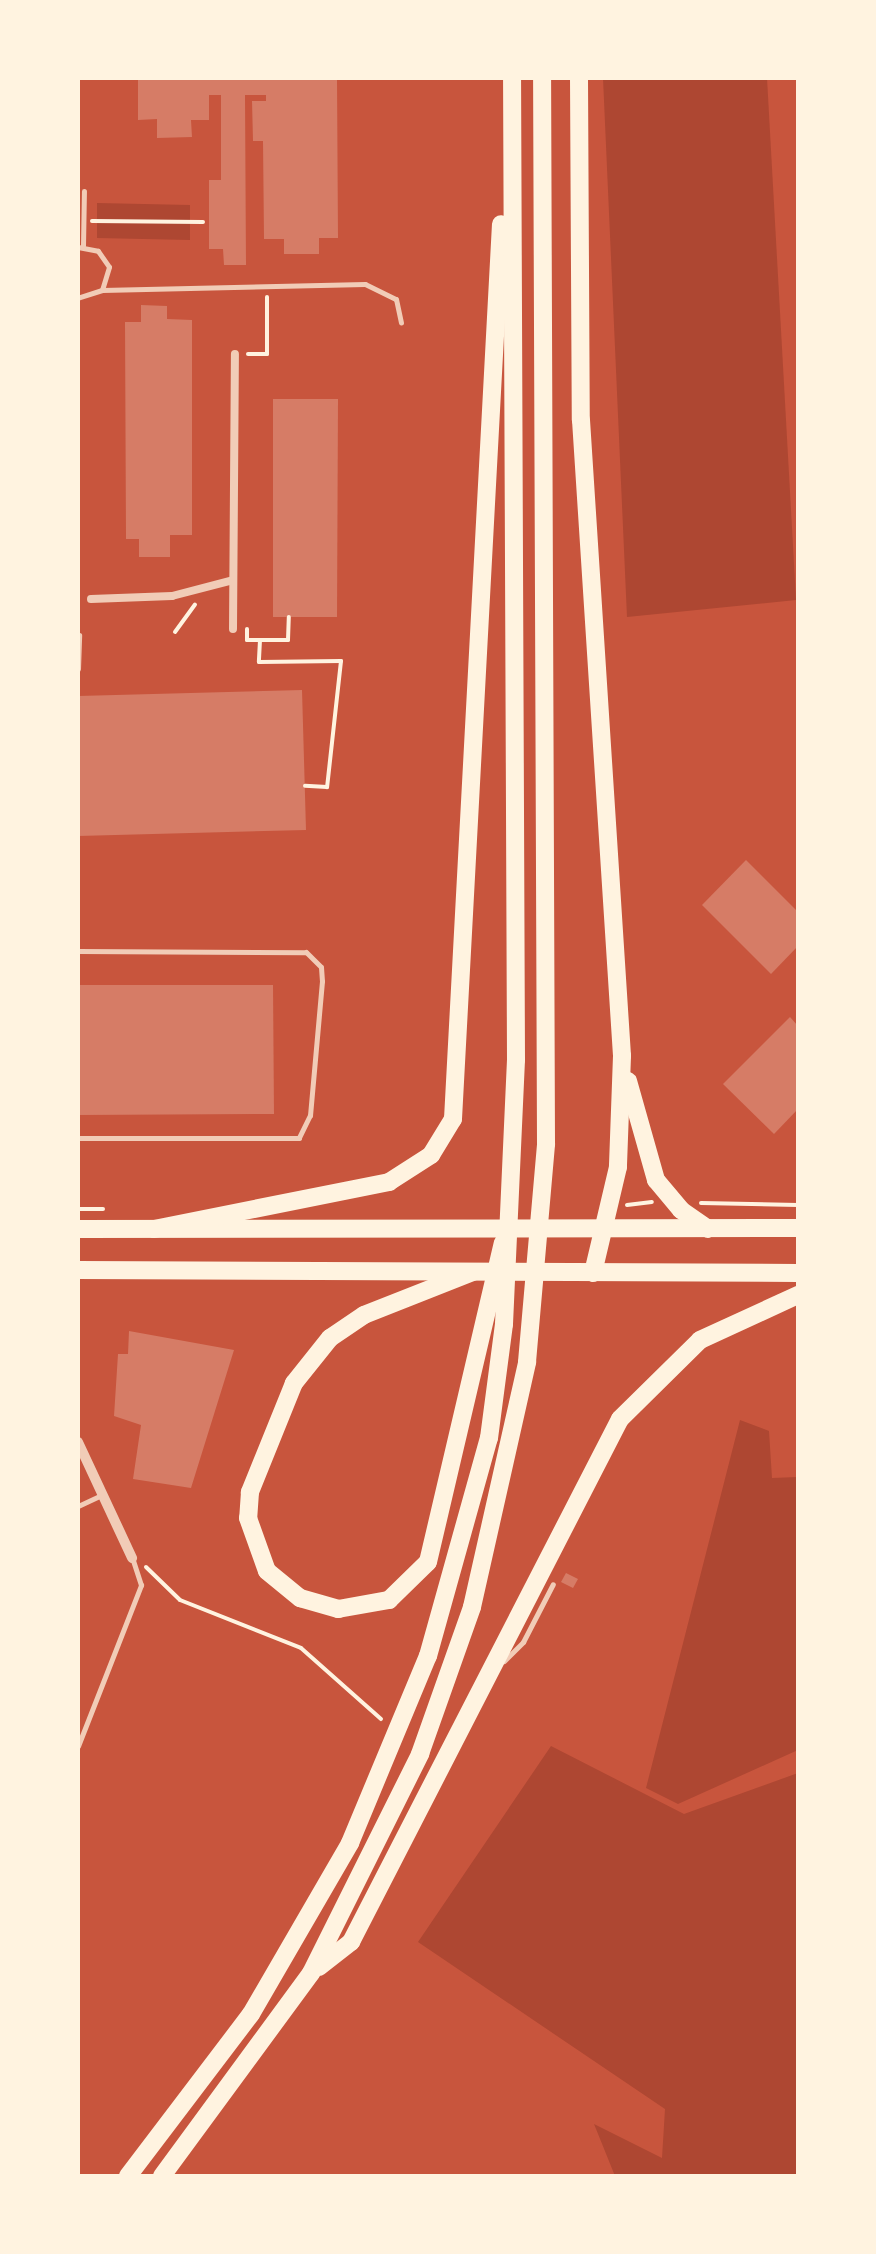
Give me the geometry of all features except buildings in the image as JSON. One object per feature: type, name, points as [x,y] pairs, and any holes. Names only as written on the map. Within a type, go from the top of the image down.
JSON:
[{"type":"highway","points":[[128,2176],[284,1961],[350,1842],[428,1656],[489,1438],[510,1226],[516,1060],[510,78]]},
{"type":"highway","points":[[154,1229],[389,1182],[431,1155],[453,1118],[510,78]]},
{"type":"highway","points":[[162,2176],[311,1973],[420,1754],[472,1607],[532,1322],[546,1124],[542,78]]},
{"type":"highway","points":[[579,78],[583,456],[622,1056],[618,1167],[592,1274]]},
{"type":"highway","points":[[622,1056],[656,1180],[708,1229]]},
{"type":"highway","points":[[472,1272],[364,1314],[330,1338],[294,1382],[250,1492],[248,1518],[267,1571],[300,1598],[351,1609],[389,1600],[428,1562],[495,1262],[510,1226]]},
{"type":"highway","points":[[78,1229],[798,1228]]},
{"type":"highway","points":[[78,1270],[798,1273]]},
{"type":"highway","points":[[311,1973],[351,1942],[620,1420],[700,1340],[798,1295]]},
{"type":"street","points":[[233,628],[235,354]]},
{"type":"street","points":[[91,599],[196,590],[233,580]]},
{"type":"street","points":[[78,1442],[132,1558]]},
{"type":"lane","points":[[84,191],[80,246],[106,258],[102,290]]},
{"type":"lane","points":[[78,298],[102,290],[365,284],[396,299],[401,322]]},
{"type":"lane","points":[[78,669],[79,634]]},
{"type":"lane","points":[[78,951],[306,952],[322,967],[310,1115],[299,1138],[78,1138]]},
{"type":"lane","points":[[78,1506],[102,1495]]},
{"type":"lane","points":[[78,1746],[141,1585],[132,1558]]},
{"type":"lane","points":[[483,1682],[523,1642],[553,1584]]},
{"type":"path","points":[[84,221],[203,222]]},
{"type":"path","points":[[235,354],[266,354],[267,303]]},
{"type":"path","points":[[175,632],[194,604],[196,590]]},
{"type":"path","points":[[233,604],[247,620],[247,640],[288,640],[288,617]]},
{"type":"path","points":[[260,640],[259,662],[340,661],[327,787],[304,786]]},
{"type":"path","points":[[132,1558],[180,1600],[302,1648],[333,1669],[395,1740]]},
{"type":"shaded area","points":[[603,78],[767,78],[796,600],[627,617]]},
{"type":"shaded area","points":[[97,203],[190,205],[190,240],[97,238]]},
{"type":"shaded area","points":[[740,1420],[769,1431],[772,1478],[798,1477],[798,1750],[678,1804],[646,1788]]},
{"type":"shaded area","points":[[551,1746],[684,1814],[798,1773],[798,2176],[615,2176],[594,2124],[662,2158],[665,2109],[418,1942]]}]
